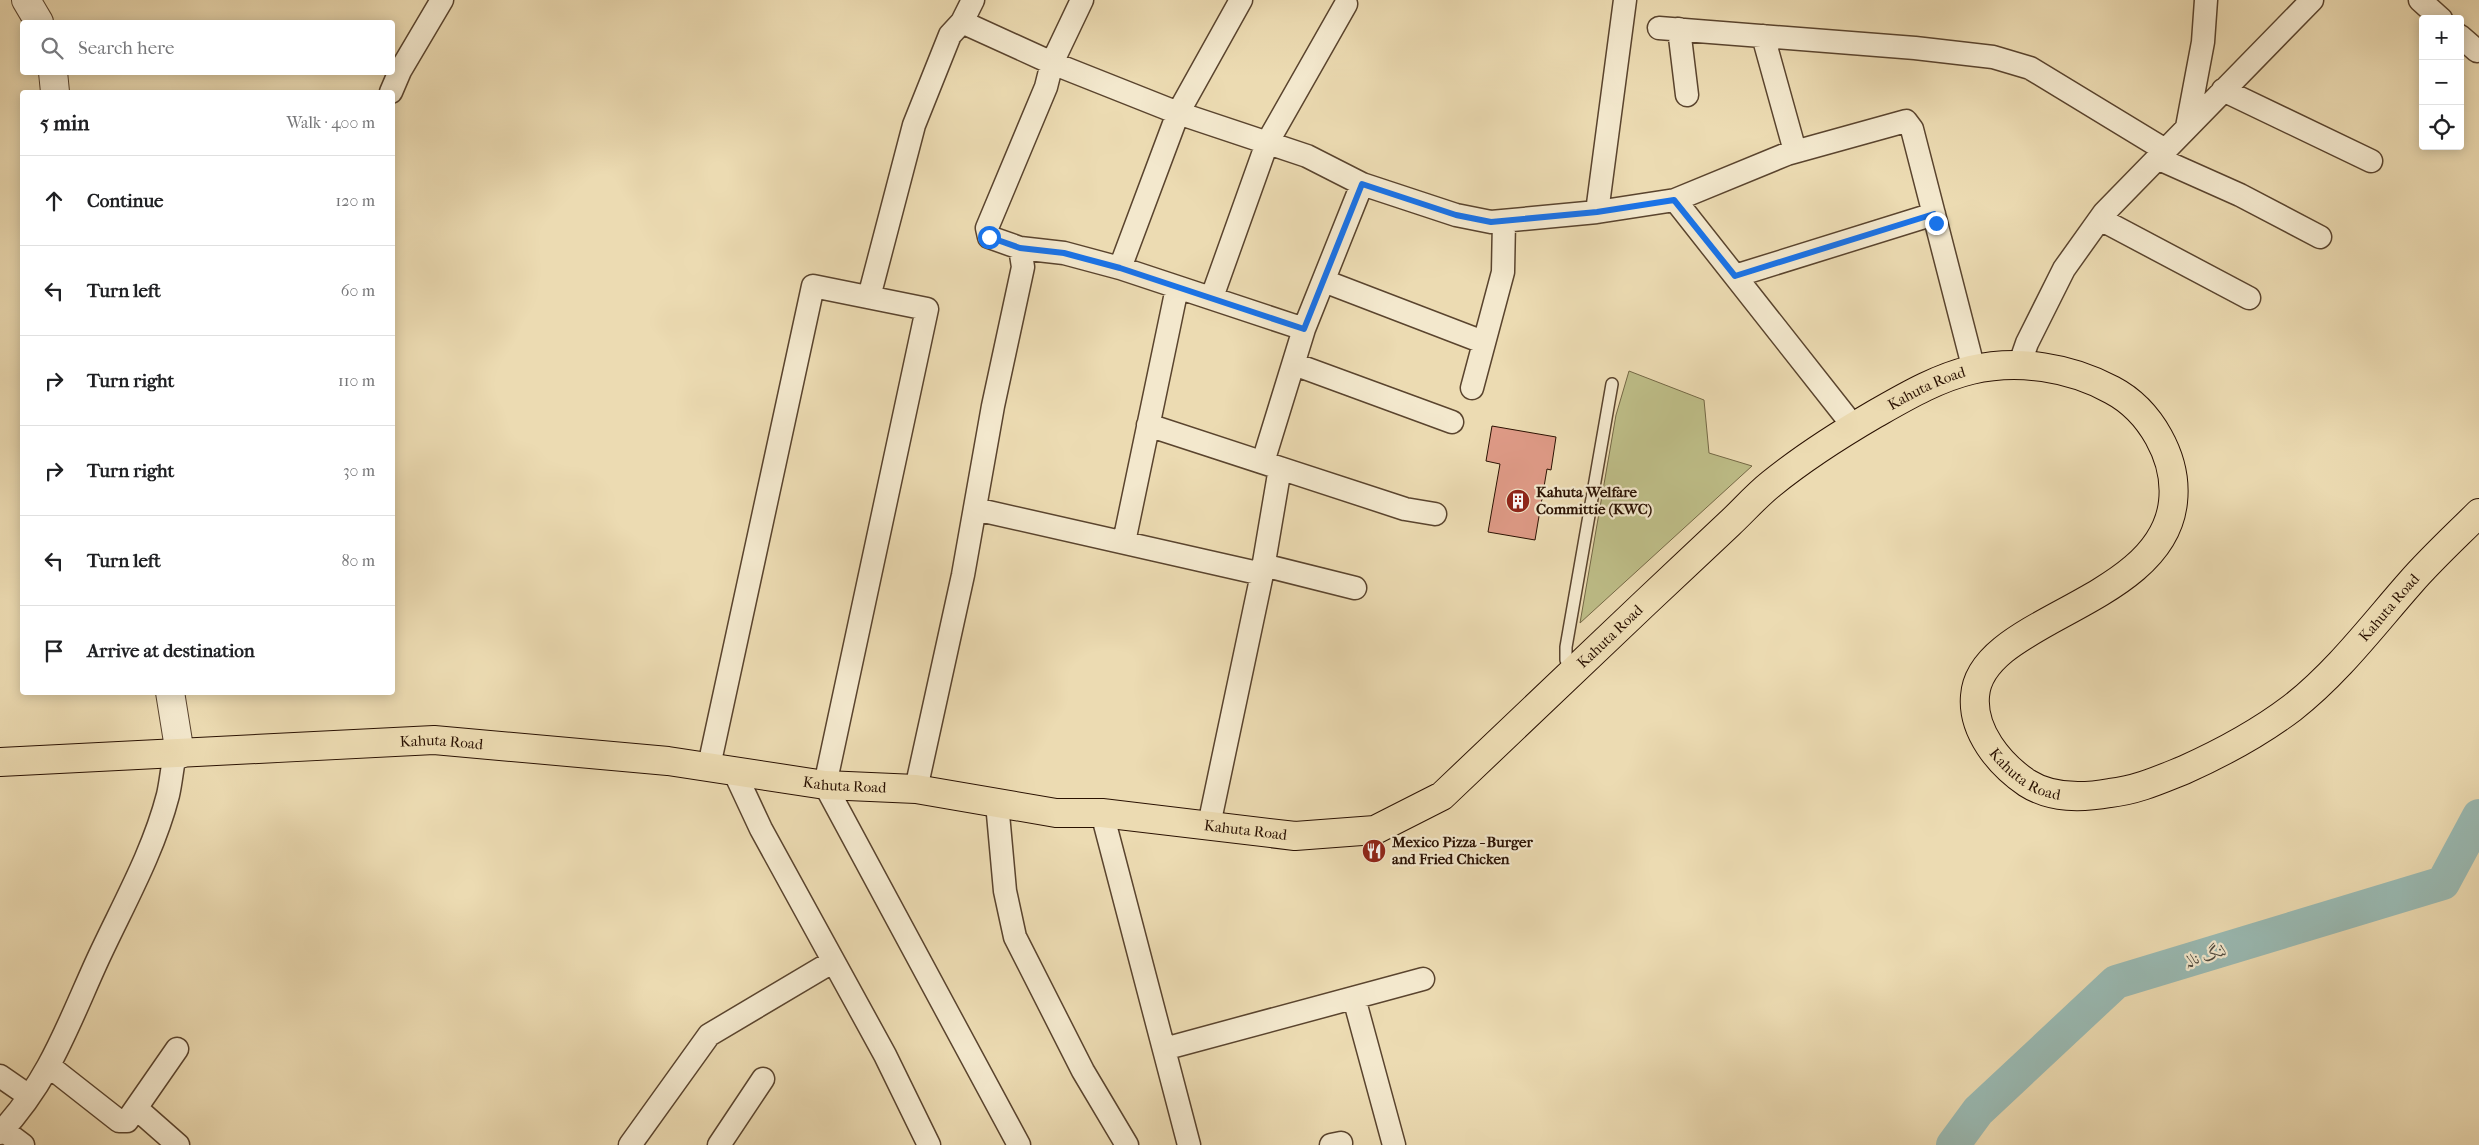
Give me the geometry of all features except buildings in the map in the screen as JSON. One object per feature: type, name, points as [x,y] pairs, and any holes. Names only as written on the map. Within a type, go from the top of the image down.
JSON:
[{"type":"highway","name":"Kahuta Road","points":[[0,762],[434,740],[721,768],[825,785],[916,789],[1056,813],[1102,813],[1295,836],[1375,830],[1442,796],[1770,485],[1854,427],[1893,404],[1939,381],[1974,370],[2020,366],[2055,369],[2085,378],[2124,397],[2145,415],[2159,438],[2167,459],[2174,500],[2166,529],[2151,553],[2105,588],[2014,641],[1993,656],[1979,675],[1975,692],[1975,711],[1979,729],[2010,771],[2032,787],[2060,796],[2088,796],[2116,793],[2149,785],[2214,756],[2259,731],[2294,706],[2347,656],[2414,578],[2479,513]]},
{"type":"street","points":[[26,0],[37,20]]},
{"type":"street","points":[[392,90],[400,71],[442,0]]},
{"type":"street","points":[[869,297],[914,126],[950,35],[962,22],[973,0]]},
{"type":"street","points":[[1082,0],[1052,63],[1046,87],[987,228],[989,237],[1020,248],[1064,253],[1120,268],[1304,329]]},
{"type":"street","points":[[1120,268],[1178,113],[1241,0]]},
{"type":"street","points":[[1597,212],[1625,0]]},
{"type":"street","points":[[2187,127],[2203,42],[2206,0]]},
{"type":"street","points":[[2020,366],[2027,343],[2064,269],[2100,219],[2222,90],[2312,0]]},
{"type":"street","points":[[2420,0],[2437,15]]},
{"type":"street","points":[[1212,297],[1267,143],[1346,4]]},
{"type":"street","points":[[962,22],[1052,63],[1178,113],[1307,156],[1362,184],[1456,215],[1491,222],[1597,212],[1674,200],[1794,151],[1906,121],[1912,129],[1974,370]]},
{"type":"street","points":[[1687,94],[1669,28],[1993,57],[2030,68],[2161,154],[2320,237]]},
{"type":"street","points":[[1763,36],[1794,151]]},
{"type":"street","points":[[2464,39],[2477,50]]},
{"type":"street","points":[[53,75],[55,90]]},
{"type":"street","points":[[2222,90],[2371,161]]},
{"type":"street","points":[[1208,825],[1262,570],[1271,465],[1294,364],[1304,329],[1362,184]]},
{"type":"street","points":[[1674,200],[1854,427]]},
{"type":"street","points":[[1735,276],[1934,214]]},
{"type":"street","points":[[2100,219],[2249,298]]},
{"type":"street","points":[[1472,388],[1503,272],[1504,221]]},
{"type":"street","points":[[916,789],[963,575],[993,406],[1023,267],[1020,248]]},
{"type":"street","points":[[1324,281],[1483,342]]},
{"type":"street","points":[[929,1145],[886,1056],[832,962],[761,829],[721,768],[813,286],[927,309],[825,785],[1019,1145]]},
{"type":"street","points":[[1124,542],[1177,288]]},
{"type":"street","points":[[1294,364],[1452,422]]},
{"type":"street","points":[[1148,425],[1404,508],[1435,514]]},
{"type":"street","points":[[975,509],[1124,542],[1355,588]]},
{"type":"street","points":[[23,1145],[1,1131],[30,1096],[64,1038],[149,852],[168,794],[177,754],[170,695]]},
{"type":"street","points":[[997,803],[1005,891],[1015,937],[1084,1070],[1127,1145]]},
{"type":"street","points":[[1102,813],[1189,1145]]},
{"type":"street","points":[[630,1145],[709,1035],[832,962]]},
{"type":"street","points":[[1164,1050],[1423,979]]},
{"type":"street","points":[[1354,998],[1394,1145]]},
{"type":"street","points":[[49,1066],[119,1121],[127,1121],[177,1049]]},
{"type":"street","points":[[0,1076],[30,1096]]},
{"type":"street","points":[[719,1145],[763,1079]]},
{"type":"street","points":[[136,1108],[178,1145]]},
{"type":"lane","points":[[1573,672],[1566,660],[1566,647],[1612,384]]},
{"type":"green space","points":[[1629,371],[1704,400],[1709,453],[1752,466],[1580,623],[1616,415]]},
{"type":"waterway","name":"لنگ نالہ","points":[[1953,1145],[1978,1111],[2116,982],[2443,883],[2479,816]]},
{"type":"place","name":"Kahuta Welfare Committie (KWC)","points":[[1518,501]]},
{"type":"place","name":"Mexico Pizza - Burger and Fried Chicken","points":[[1374,851]]},
{"type":"route","points":[[989,237],[1020,248],[1064,253],[1120,268],[1304,329],[1362,184],[1456,215],[1491,222],[1597,212],[1674,200],[1735,276],[1934,214],[1936,223]]}]
